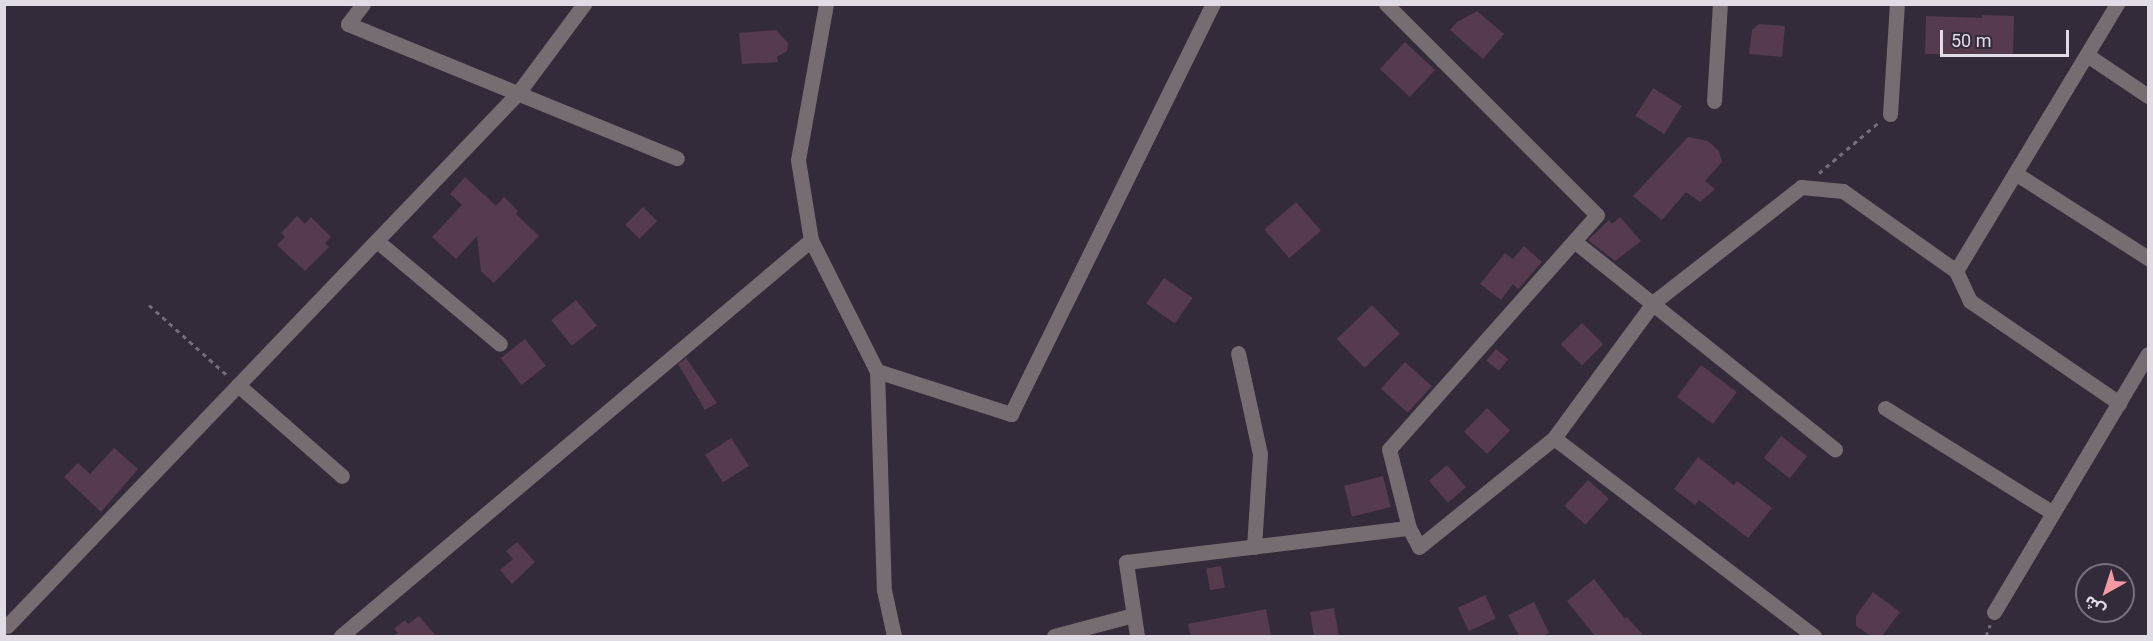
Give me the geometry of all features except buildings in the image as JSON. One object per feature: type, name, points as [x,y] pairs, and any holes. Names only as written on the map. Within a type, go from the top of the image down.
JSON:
[{"type":"street","points":[[363,4],[348,24],[677,159]]},
{"type":"street","points":[[10,629],[238,385],[518,93],[584,4]]},
{"type":"street","points":[[826,4],[798,160],[811,240],[877,371],[884,590],[894,636]]},
{"type":"street","points":[[877,371],[1011,414],[1213,4]]},
{"type":"street","points":[[1386,4],[1597,215],[1389,449],[1409,528],[1419,547],[1554,438],[1654,302],[1801,187],[1843,191],[1956,271],[1970,302],[2119,403]]},
{"type":"street","points":[[1713,101],[1720,4]]},
{"type":"street","points":[[1890,114],[1897,4]]},
{"type":"street","points":[[1956,271],[2117,4]]},
{"type":"street","points":[[2087,55],[2148,96]]},
{"type":"street","points":[[2015,173],[2148,258]]},
{"type":"street","points":[[341,636],[811,240]]},
{"type":"street","points":[[377,241],[500,344]]},
{"type":"street","points":[[1574,241],[1654,302],[1835,449]]},
{"type":"street","points":[[1238,353],[1260,454],[1254,547]]},
{"type":"street","points":[[1994,612],[2148,354]]},
{"type":"street","points":[[238,385],[342,476]]},
{"type":"street","points":[[1885,408],[2053,513]]},
{"type":"street","points":[[1554,438],[1814,636]]},
{"type":"street","points":[[1137,636],[1126,562],[1409,528]]},
{"type":"street","points":[[1054,636],[1133,615]]},
{"type":"path","points":[[1801,187],[1890,114]]},
{"type":"path","points":[[149,305],[238,385]]}]
